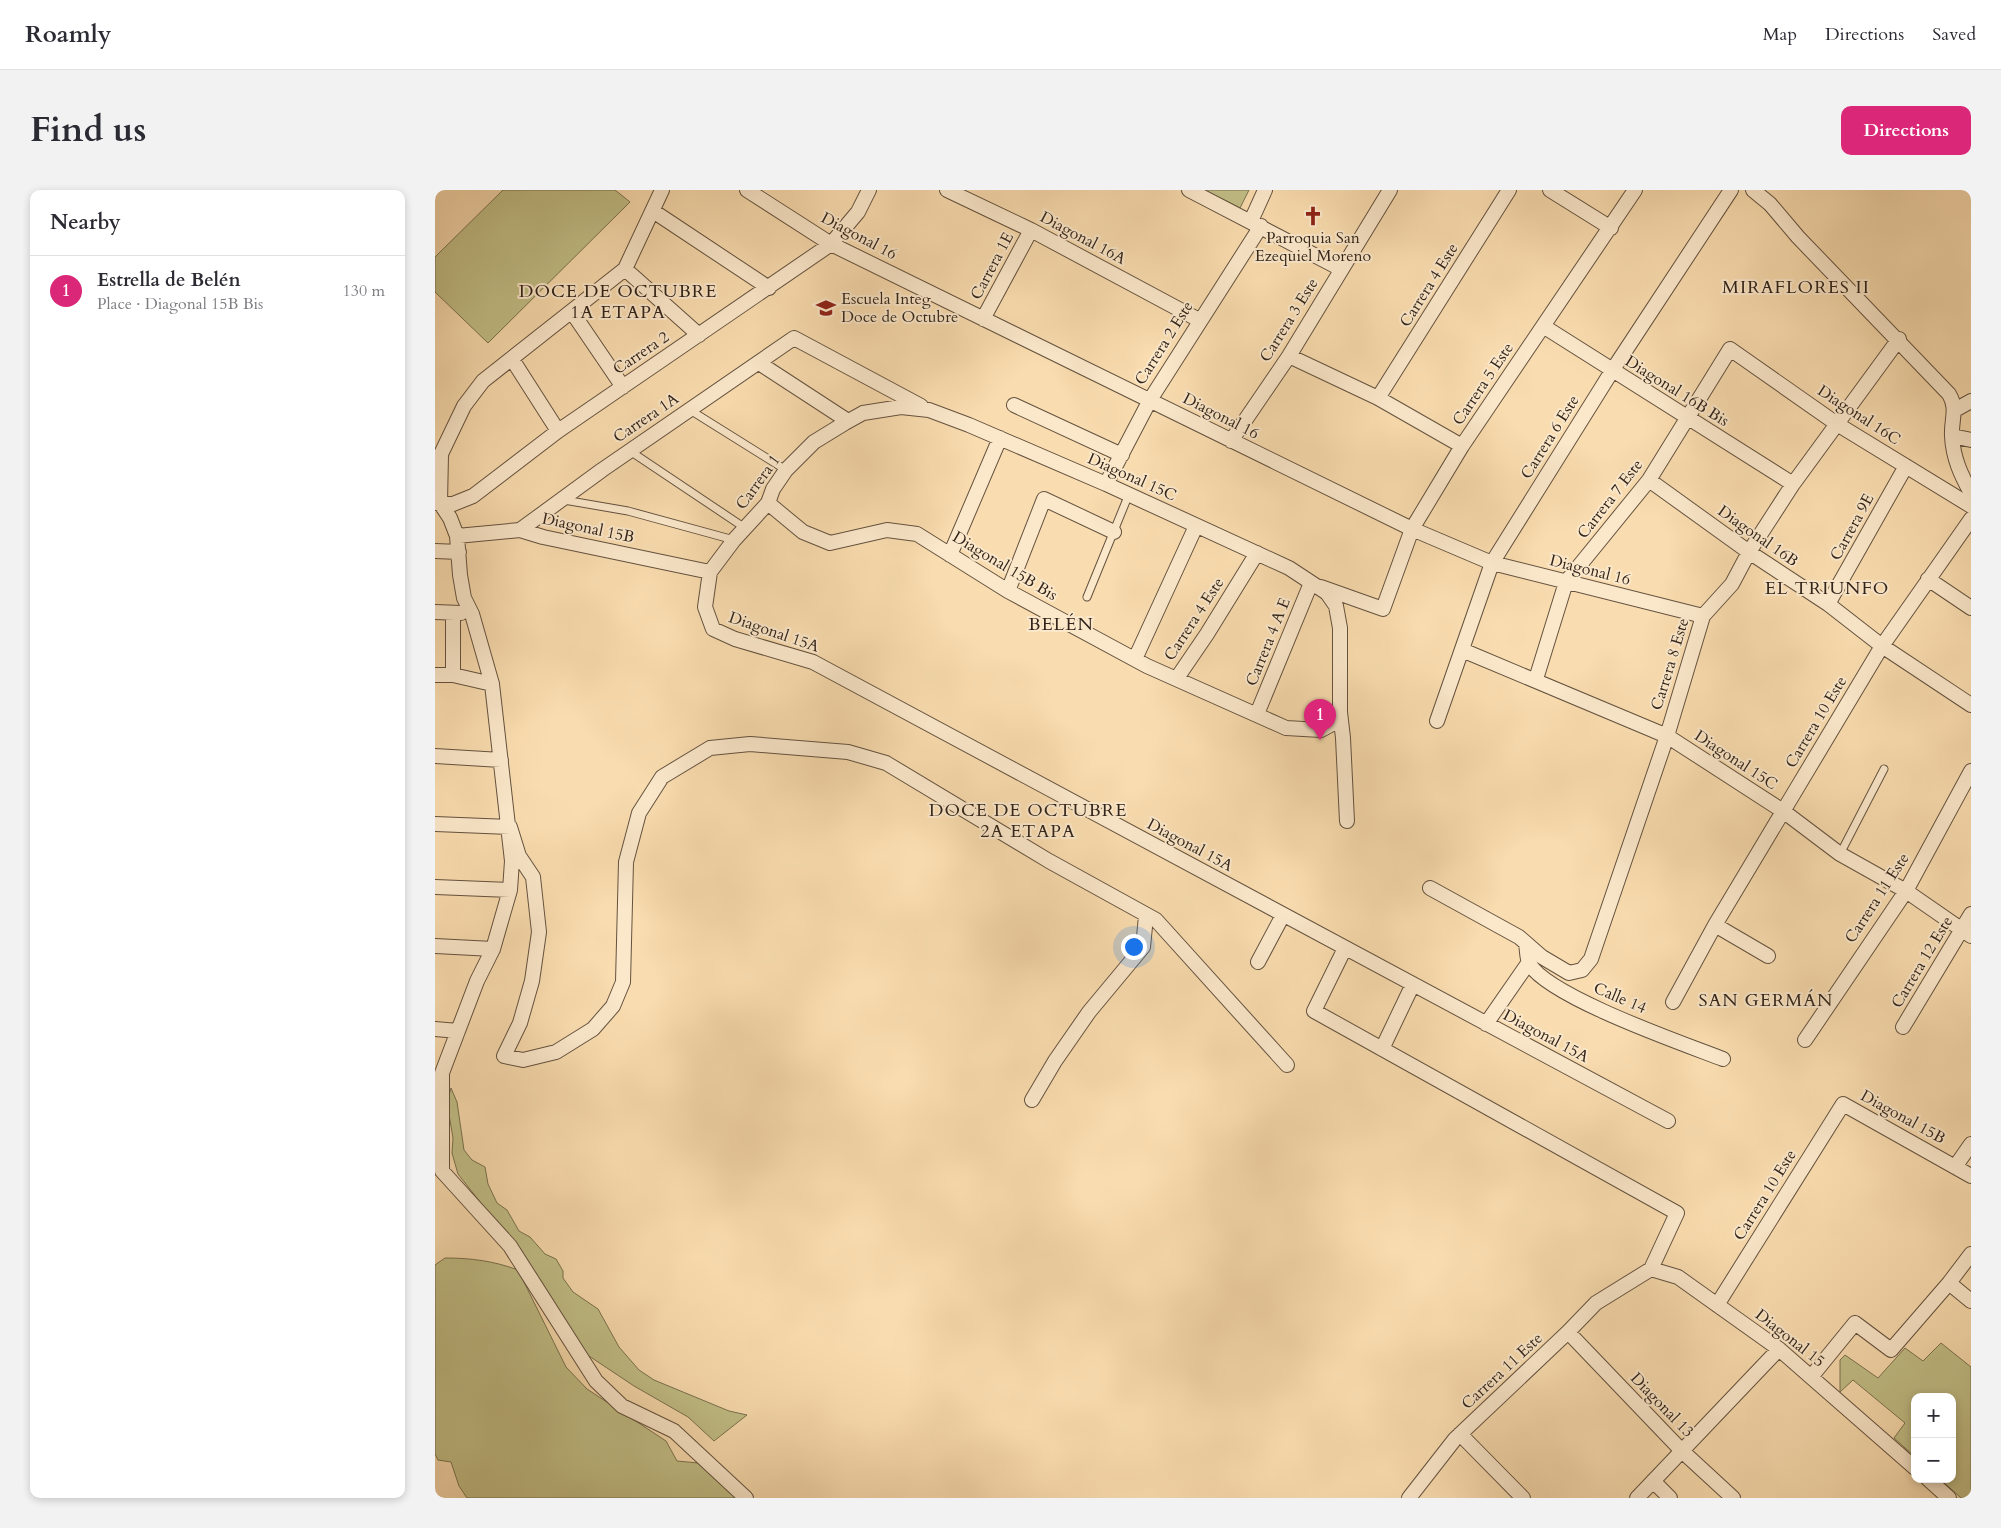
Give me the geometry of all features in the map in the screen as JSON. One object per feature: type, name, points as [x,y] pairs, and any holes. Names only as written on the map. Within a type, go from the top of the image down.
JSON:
[{"type":"street","points":[[662,190],[625,269],[483,381],[464,406],[441,454],[437,503],[450,518],[457,536],[459,575],[464,598],[472,614],[492,684],[510,826],[512,861],[510,890],[493,949],[442,1073],[439,1171],[510,1246],[596,1382],[622,1406],[673,1431],[746,1498]]},
{"type":"street","name":"Diagonal 16","points":[[747,190],[831,244],[1412,528],[1492,563],[1703,616]]},
{"type":"street","name":"Carrera 2","points":[[437,503],[453,504],[473,496],[558,431],[831,244],[858,212],[869,190]]},
{"type":"street","name":"Diagonal 16A","points":[[947,190],[975,196],[1031,230],[1199,320]]},
{"type":"street","points":[[1189,190],[1341,269]]},
{"type":"street","name":"Carrera 2 Este","points":[[1106,484],[1150,400],[1256,224],[1265,190]]},
{"type":"street","name":"Carrera 3 Este","points":[[1231,441],[1289,356],[1389,190]]},
{"type":"street","name":"Carrera 4 Este","points":[[1378,398],[1509,190]]},
{"type":"street","points":[[1550,190],[1611,228]]},
{"type":"street","name":"Carrera 5 Este","points":[[1383,609],[1412,528],[1463,446],[1635,190]]},
{"type":"street","name":"Carrera 6 Este","points":[[1437,721],[1492,563],[1611,370],[1731,190]]},
{"type":"street","points":[[1753,190],[1770,204],[1798,237],[1899,339],[1949,394],[1955,410],[1952,436],[1957,468],[1971,493]]},
{"type":"street","points":[[653,211],[769,288]]},
{"type":"street","name":"Carrera 1E","points":[[983,319],[1031,230]]},
{"type":"street","points":[[625,269],[699,335]]},
{"type":"street","points":[[572,312],[623,387]]},
{"type":"street","name":"Diagonal 16B Bis","points":[[1543,326],[1687,419],[1793,484]]},
{"type":"street","name":"Carrera 1A","points":[[520,530],[630,450],[794,338]]},
{"type":"street","name":"Diagonal 15C","points":[[794,338],[929,410],[1000,438],[1129,494],[1289,568],[1327,593],[1336,606],[1340,628],[1342,659],[1337,717]]},
{"type":"street","name":"Carrera 8 Este","points":[[1526,944],[1542,957],[1569,973],[1582,970],[1591,959],[1667,736],[1703,616],[1732,584],[1749,552],[1793,484],[1899,339]]},
{"type":"street","name":"Diagonal 16C","points":[[1730,349],[1837,424],[1971,506]]},
{"type":"street","name":"Carrera 7 Este","points":[[1537,679],[1566,582],[1649,480],[1730,349]]},
{"type":"street","points":[[1289,356],[1378,398],[1463,446]]},
{"type":"street","points":[[511,359],[558,431]]},
{"type":"street","points":[[759,363],[847,422]]},
{"type":"street","points":[[1955,410],[1971,401]]},
{"type":"street","points":[[1014,405],[1122,455]]},
{"type":"street","name":"Diagonal 15C","points":[[847,422],[863,413],[882,408],[901,407],[929,410]]},
{"type":"street","name":"Carrera 1","points":[[710,572],[734,540],[768,504],[773,489],[786,470],[814,442],[847,422]]},
{"type":"street","points":[[1952,436],[1971,440]]},
{"type":"street","points":[[950,555],[1000,438]]},
{"type":"street","name":"Carrera 9E","points":[[1828,604],[1906,466]]},
{"type":"street","name":"Diagonal 16B","points":[[1649,480],[1749,552],[1828,604],[1882,646],[1971,705]]},
{"type":"street","points":[[1008,590],[1044,499],[1114,532]]},
{"type":"street","name":"Diagonal 15B Bis","points":[[768,504],[803,532],[830,543],[887,530],[917,534],[1008,590],[1135,659],[1286,728],[1321,730],[1337,717]]},
{"type":"street","name":"Carrera 10 Este","points":[[1673,1002],[1715,926],[1882,646],[1971,519]]},
{"type":"street","points":[[1135,659],[1197,526]]},
{"type":"street","name":"Diagonal 15B","points":[[457,536],[520,530],[543,537],[710,572]]},
{"type":"street","points":[[435,551],[459,552]]},
{"type":"street","name":"Carrera 4 Este","points":[[1177,678],[1207,634],[1257,553]]},
{"type":"street","name":"Diagonal 15A","points":[[710,572],[705,607],[713,629],[735,639],[813,662],[1668,1121]]},
{"type":"street","points":[[1928,579],[1971,608]]},
{"type":"street","name":"Diagonal 15C","points":[[1313,584],[1383,609]]},
{"type":"street","name":"Carrera 4 A E","points":[[1257,714],[1313,584]]},
{"type":"street","points":[[435,612],[472,614]]},
{"type":"street","points":[[453,612],[453,675]]},
{"type":"street","name":"Diagonal 15C","points":[[1462,650],[1537,679],[1667,736],[1783,811],[1840,854],[1905,891],[1966,933]]},
{"type":"street","points":[[435,674],[453,675],[492,684]]},
{"type":"street","points":[[1337,717],[1343,738],[1347,821]]},
{"type":"street","points":[[510,826],[519,856],[533,877],[539,932],[532,981],[520,1023],[504,1056],[523,1060],[556,1052],[593,1029],[613,1006],[623,982],[626,862],[639,812],[662,777],[710,748],[750,744],[847,752],[886,763],[1049,861],[1156,920],[1287,1065]]},
{"type":"street","points":[[435,756],[501,760]]},
{"type":"street","name":"Carrera 11 Este","points":[[1805,1040],[1905,891],[1971,771]]},
{"type":"street","points":[[435,824],[510,826]]},
{"type":"street","points":[[435,887],[510,890]]},
{"type":"street","points":[[1430,888],[1519,937],[1526,944],[1529,962],[1486,1024]]},
{"type":"street","name":"Carrera 12 Este","points":[[1903,1028],[1966,933],[1971,914]]},
{"type":"street","points":[[1258,962],[1283,915]]},
{"type":"street","points":[[1032,1100],[1055,1061],[1089,1012],[1143,947],[1146,916]]},
{"type":"street","points":[[1715,926],[1769,956]]},
{"type":"street","points":[[435,946],[493,949]]},
{"type":"street","points":[[1345,948],[1314,1011],[1677,1213],[1651,1268]]},
{"type":"street","name":"Calle 14","points":[[1529,962],[1543,979],[1589,1005],[1723,1059]]},
{"type":"street","points":[[1382,1049],[1413,984]]},
{"type":"street","points":[[435,1029],[458,1031]]},
{"type":"street","name":"Diagonal 15B","points":[[1843,1104],[1971,1176]]},
{"type":"street","name":"Carrera 10 Este","points":[[1717,1305],[1843,1104]]},
{"type":"street","points":[[1955,1167],[1971,1144]]},
{"type":"street","points":[[1811,1377],[1855,1323],[1891,1350],[1949,1283],[1971,1254]]},
{"type":"street","name":"Carrera 11 Este","points":[[1409,1498],[1460,1434],[1596,1303],[1651,1268]]},
{"type":"street","name":"Diagonal 15","points":[[1651,1268],[1678,1278],[1779,1349],[1911,1464]]},
{"type":"street","points":[[1949,1283],[1971,1301]]},
{"type":"street","name":"Diagonal 13","points":[[1568,1332],[1682,1451],[1733,1498]]},
{"type":"street","points":[[1637,1498],[1779,1349]]},
{"type":"street","points":[[1460,1434],[1523,1498]]},
{"type":"street","points":[[1653,1481],[1670,1498]]},
{"type":"street","points":[[1932,1483],[1949,1498]]},
{"type":"lane","points":[[689,410],[786,470]]},
{"type":"lane","points":[[630,450],[745,528]]},
{"type":"lane","points":[[1087,597],[1129,494]]},
{"type":"lane","points":[[562,499],[627,511],[734,540]]},
{"type":"lane","points":[[1840,854],[1884,769]]},
{"type":"shaded area","points":[[503,190],[615,190],[630,202],[488,343],[435,292],[435,257]]},
{"type":"shaded area","points":[[1204,190],[1249,190],[1240,208]]},
{"type":"shaded area","points":[[451,1088],[457,1102],[464,1150],[472,1160],[485,1167],[488,1184],[497,1203],[507,1210],[519,1231],[530,1237],[545,1254],[556,1259],[563,1271],[563,1278],[573,1292],[598,1309],[619,1347],[639,1370],[654,1380],[729,1411],[747,1415],[714,1441],[688,1417],[634,1386],[580,1350],[510,1240],[458,1174],[452,1153],[453,1138],[447,1103]]},
{"type":"shaded area","points":[[445,1258],[482,1261],[518,1270],[566,1367],[587,1389],[666,1441],[677,1461],[698,1463],[739,1498],[467,1498],[459,1486],[451,1462],[438,1460],[435,1454],[435,1265]]},
{"type":"shaded area","points":[[1941,1343],[1971,1367],[1971,1498],[1961,1498],[1944,1483],[1956,1483],[1956,1393],[1911,1393],[1911,1453],[1894,1438],[1905,1423],[1853,1380],[1840,1392],[1840,1360],[1845,1355],[1878,1378],[1905,1348],[1923,1361]]},
{"type":"place","name":"Parroquia San Ezequiel Moreno","points":[[1313,216]]},
{"type":"place","name":"Escuela Integ Doce de Octubre","points":[[826,308]]},
{"type":"place","name":"Estrella de Belén","points":[[1320,740]]},
{"type":"district","name":"MIRAFLORES II","points":[[1796,287]]},
{"type":"district","name":"DOCE DE OCTUBRE 1A ETAPA","points":[[618,301]]},
{"type":"district","name":"EL TRIUNFO","points":[[1827,588]]},
{"type":"district","name":"BELÉN","points":[[1061,624]]},
{"type":"district","name":"DOCE DE OCTUBRE 2A ETAPA","points":[[1028,820]]},
{"type":"district","name":"SAN GERMÁN","points":[[1766,1000]]}]
